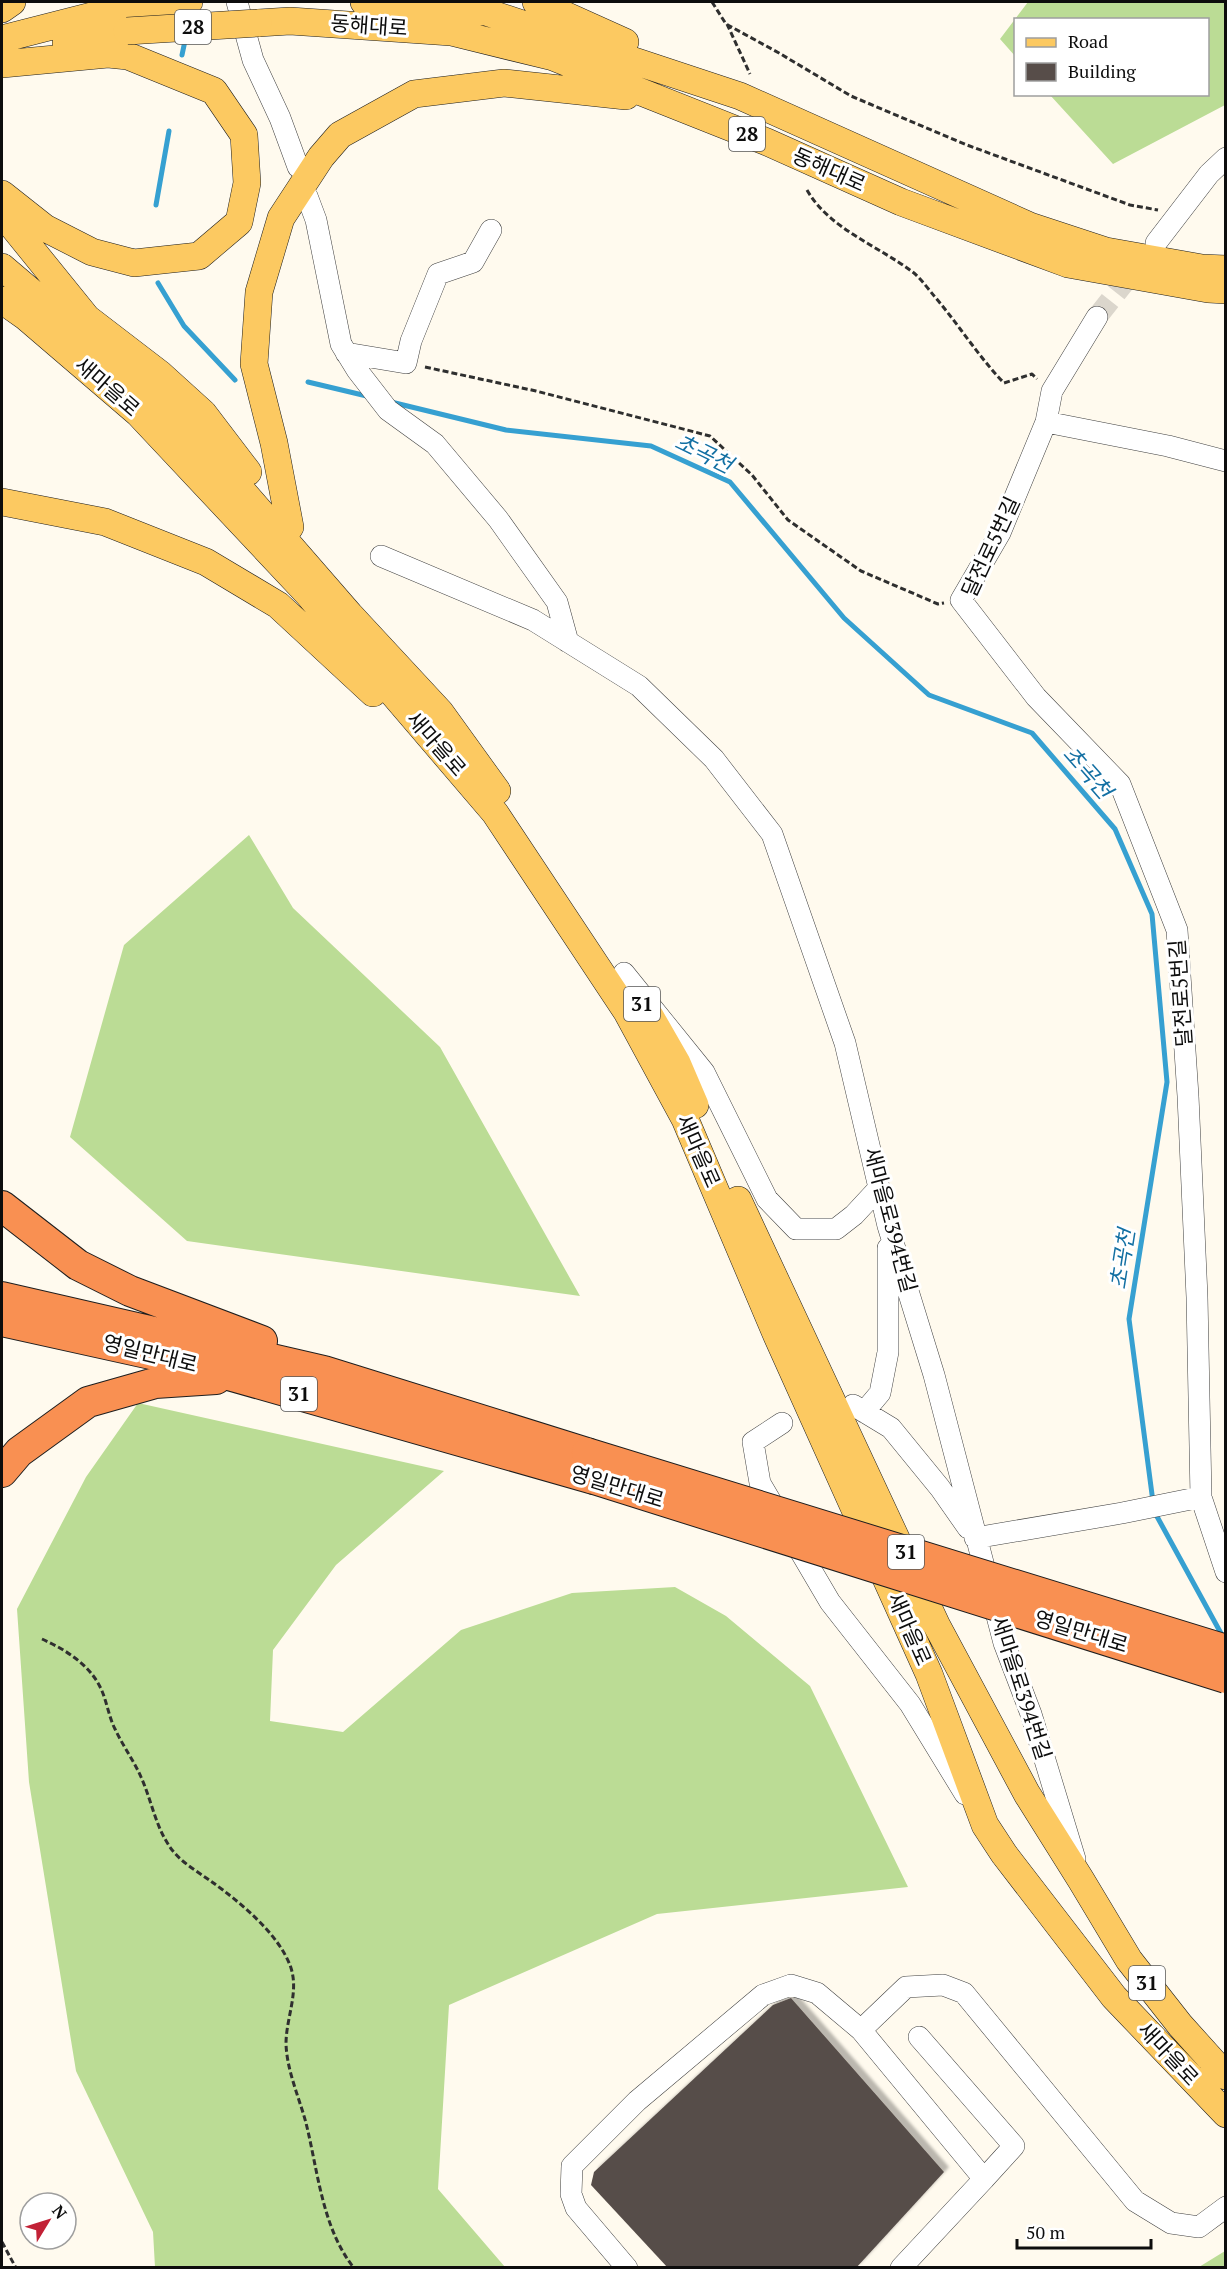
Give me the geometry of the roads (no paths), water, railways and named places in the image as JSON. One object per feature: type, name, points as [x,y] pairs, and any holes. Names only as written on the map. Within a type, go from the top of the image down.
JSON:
[{"type":"highway","points":[[2,1206],[78,1265],[130,1291],[277,1346],[324,1371]]},
{"type":"highway","name":"영일만대로","points":[[2,1297],[324,1371],[590,1466],[1226,1678]]},
{"type":"highway","name":"영일만대로","points":[[2,1321],[169,1358],[590,1466],[1226,1650]]},
{"type":"highway","points":[[2,1472],[19,1452],[88,1402],[155,1383],[238,1377]]},
{"type":"main road","points":[[2,9],[12,2]]},
{"type":"main road","points":[[2,39],[123,20],[189,2]]},
{"type":"main road","points":[[364,2],[486,12],[745,85]]},
{"type":"main road","points":[[536,2],[581,22],[745,85],[1030,226],[1106,251],[1202,268],[1226,269]]},
{"type":"main road","name":"동해대로","points":[[123,20],[258,23],[290,21],[451,32],[553,57],[767,142],[901,202],[1068,264],[1208,289],[1226,290]]},
{"type":"main road","name":"28","points":[[2,63],[70,41],[123,20]]},
{"type":"main road","points":[[2,63],[108,54],[128,56],[214,91],[244,135],[247,183],[239,222],[199,256],[134,263],[92,252],[45,228],[2,194]]},
{"type":"main road","points":[[290,527],[274,442],[254,364],[259,292],[281,218],[321,157],[340,135],[414,94],[504,83],[627,96],[767,142]]},
{"type":"main road","points":[[2,213],[87,318],[160,374],[203,413],[290,527],[350,615]]},
{"type":"main road","name":"새마을로","points":[[2,267],[82,335],[122,365],[177,416],[350,615],[440,712],[624,973],[677,1063],[724,1170],[936,1624],[1027,1794],[1129,1960],[1180,2025],[1226,2076]]},
{"type":"main road","name":"새마을로","points":[[2,300],[26,317],[138,412],[308,594],[495,813],[627,1012],[685,1119],[777,1336],[929,1674],[985,1825],[1004,1854],[1114,1996],[1226,2114]]},
{"type":"main road","points":[[2,502],[105,522],[206,562],[278,605],[370,690],[495,813]]},
{"type":"street","points":[[237,2],[253,60],[280,118],[298,167]]},
{"type":"street","points":[[560,2],[581,22]]},
{"type":"street","points":[[1156,243],[1209,174],[1226,158]]},
{"type":"street","points":[[307,196],[316,220],[341,344],[388,410],[435,444],[498,519],[557,603],[568,642]]},
{"type":"street","points":[[352,361],[406,363],[411,341],[438,274],[473,262],[491,230]]},
{"type":"street","name":"달전로5번길","points":[[1097,317],[1052,392],[1046,422],[1000,533],[961,600],[1036,697],[1120,784],[1177,930],[1197,1285],[1201,1497],[1226,1572]]},
{"type":"street","points":[[1046,422],[1168,446],[1226,461]]},
{"type":"street","name":"새마을로394번길","points":[[381,556],[533,620],[639,686],[714,759],[772,834],[845,1043],[888,1226],[934,1375],[1004,1643],[1030,1714],[1081,1880]]},
{"type":"street","points":[[624,973],[704,1072],[767,1199],[796,1229],[836,1229],[854,1215],[879,1188]]},
{"type":"street","points":[[888,1226],[888,1352],[880,1393],[858,1408],[891,1428],[940,1488],[975,1538],[1201,1497]]},
{"type":"street","points":[[782,1423],[753,1442],[760,1483],[830,1602],[910,1704],[985,1825]]},
{"type":"street","points":[[627,2268],[576,2208],[571,2194],[573,2166],[629,2109],[763,1995],[791,1985],[817,1993],[861,2030],[984,2179]]},
{"type":"street","points":[[861,2030],[906,1987],[943,1985],[964,1993],[1135,2201],[1171,2223],[1198,2227],[1226,2207]]},
{"type":"street","points":[[901,2268],[1014,2146],[919,2037]]},
{"type":"waterway","points":[[182,55],[186,36]]},
{"type":"waterway","points":[[156,205],[169,131]]},
{"type":"waterway","points":[[158,283],[184,326],[235,380]]},
{"type":"waterway","name":"초곡천","points":[[308,382],[371,397]]},
{"type":"waterway","name":"초곡천","points":[[391,402],[506,430],[651,446],[730,482],[844,618],[929,695],[1032,733],[1115,829],[1152,914],[1167,1082],[1129,1319],[1153,1502]]},
{"type":"waterway","name":"초곡천","points":[[1154,1511],[1223,1637]]},
{"type":"tunnel","points":[[1097,317],[1139,264]]}]
